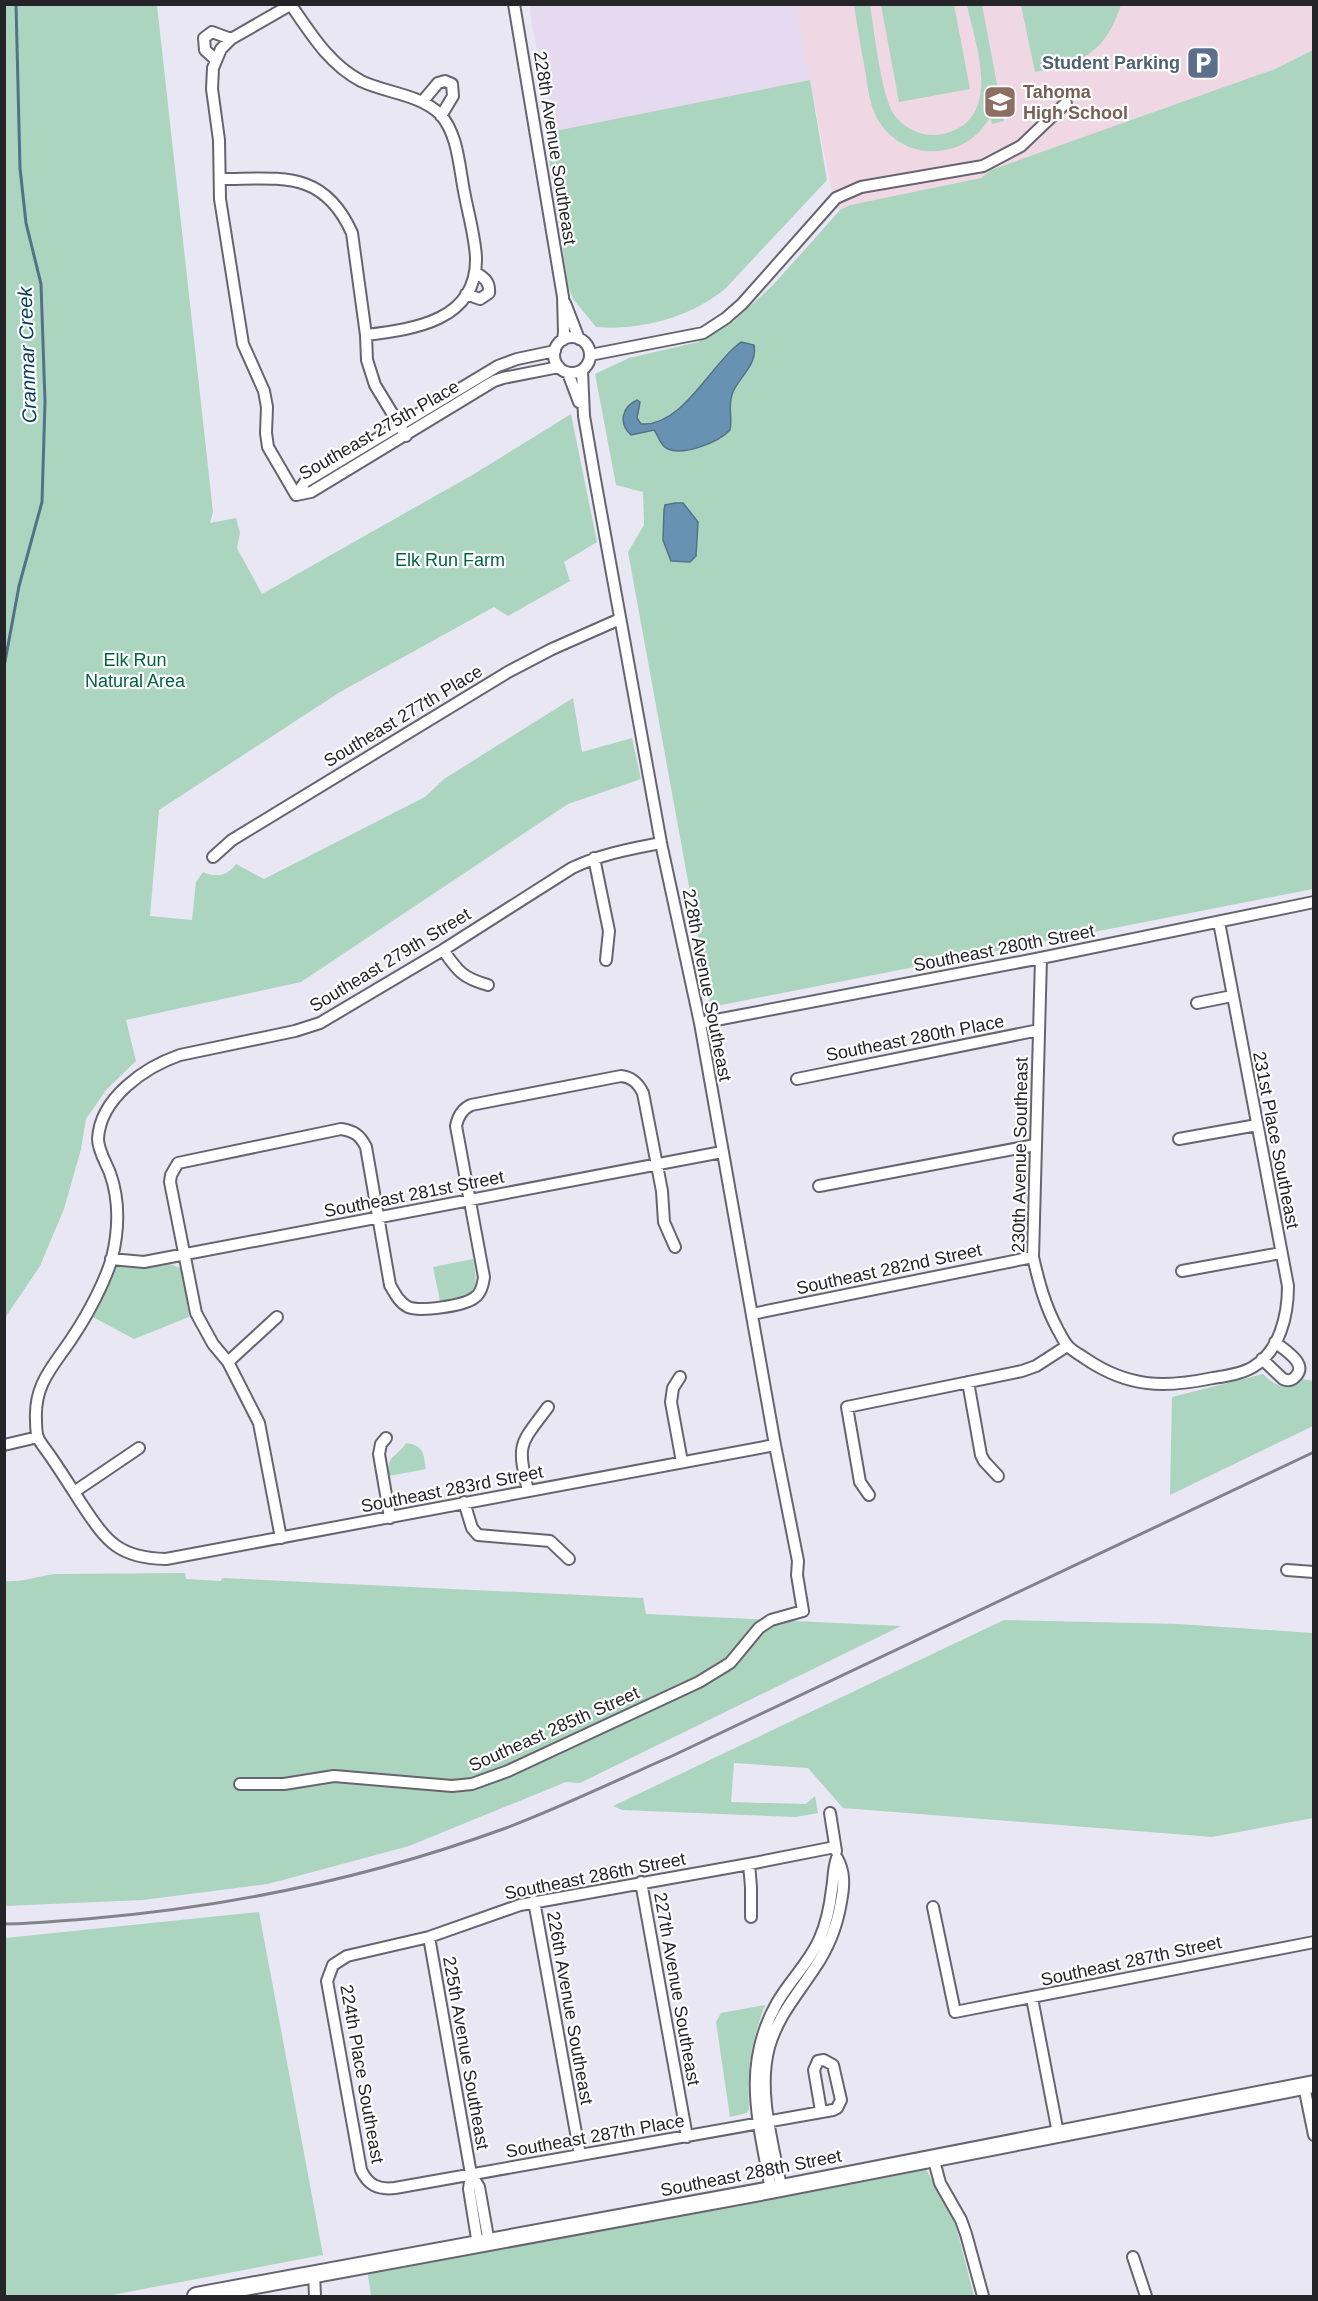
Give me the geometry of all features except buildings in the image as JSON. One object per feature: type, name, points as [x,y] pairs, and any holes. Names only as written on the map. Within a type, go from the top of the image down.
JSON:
[{"type":"street","name":"228th Avenue Southeast","points":[[514,4],[563,297],[563,340]]},
{"type":"street","points":[[296,495],[268,447],[267,407],[264,391],[243,344],[220,199],[219,140],[212,89],[213,68],[221,49],[231,39],[292,5],[321,48],[345,71],[363,82],[422,102],[441,116],[456,147],[476,257],[475,272],[466,294],[452,310],[430,324],[366,335]]},
{"type":"street","points":[[216,60],[206,50],[204,38],[212,32],[231,39]]},
{"type":"street","points":[[422,102],[438,83],[445,81],[452,84],[453,96],[441,116]]},
{"type":"street","points":[[585,347],[587,366],[582,370],[564,370],[555,358],[555,351],[563,340],[569,338],[585,347],[625,350],[703,333],[726,318],[748,297],[836,198],[861,187],[983,166],[1022,146],[1066,103]]},
{"type":"street","points":[[221,179],[297,180],[312,186],[334,204],[345,218],[352,233],[370,372],[375,385],[406,436]]},
{"type":"street","points":[[466,294],[480,298],[489,293],[487,280],[475,272]]},
{"type":"street","name":"228th Avenue Southeast","points":[[563,297],[585,347]]},
{"type":"street","name":"Southeast 275th Place","points":[[296,495],[305,482],[506,362],[555,351]]},
{"type":"street","name":"228th Avenue Southeast","points":[[564,370],[584,416]]},
{"type":"street","name":"Southeast 275th Place","points":[[296,495],[311,492],[494,381],[564,370]]},
{"type":"street","name":"228th Avenue Southeast","points":[[582,370],[584,416],[620,619],[661,843],[700,1023],[775,1445],[798,1561]]},
{"type":"street","name":"Southeast 277th Place","points":[[213,857],[232,840],[508,672],[559,645],[620,619]]},
{"type":"street","name":"Southeast 279th Street","points":[[111,1259],[118,1222],[118,1205],[98,1138],[106,1113],[130,1083],[163,1060],[180,1054],[295,1031],[320,1023],[443,950],[572,868],[616,851],[661,843]]},
{"type":"street","points":[[594,858],[609,931],[606,960]]},
{"type":"street","name":"Southeast 280th Street","points":[[700,1023],[1041,958],[1314,902]]},
{"type":"street","name":"231st Place Southeast","points":[[1219,922],[1288,1287],[1288,1305],[1282,1330],[1262,1359]]},
{"type":"street","points":[[443,950],[459,974],[470,980],[488,984]]},
{"type":"street","name":"230th Avenue Southeast","points":[[1041,958],[1033,1257],[1048,1312],[1067,1346]]},
{"type":"street","points":[[1197,1003],[1232,996]]},
{"type":"street","name":"Southeast 280th Place","points":[[797,1078],[1039,1030]]},
{"type":"street","points":[[282,1538],[263,1435],[252,1406],[228,1362],[213,1344],[196,1313],[170,1182],[178,1162],[341,1129],[358,1134],[366,1147],[390,1285],[394,1294],[406,1306],[422,1310],[466,1301],[478,1293],[484,1277],[456,1126],[460,1114],[471,1105],[621,1076],[635,1081],[643,1093],[662,1191],[664,1222],[675,1247]]},
{"type":"street","points":[[1179,1139],[1257,1125]]},
{"type":"street","points":[[819,1186],[1035,1144]]},
{"type":"street","name":"Southeast 281st Street","points":[[111,1259],[144,1262],[722,1152]]},
{"type":"street","points":[[1182,1271],[1281,1253]]},
{"type":"street","name":"Southeast 282nd Street","points":[[752,1314],[1033,1257]]},
{"type":"street","points":[[111,1259],[74,1335],[42,1381],[35,1409],[38,1437],[74,1492],[139,1448]]},
{"type":"street","points":[[228,1362],[277,1317]]},
{"type":"street","points":[[869,1496],[860,1482],[847,1407],[1022,1371],[1036,1366],[1067,1346],[1101,1369],[1126,1380],[1152,1385],[1181,1385],[1233,1375],[1254,1367],[1262,1359],[1283,1379],[1287,1381],[1293,1379],[1300,1368],[1298,1361],[1275,1342]]},
{"type":"street","points":[[680,1377],[673,1388],[671,1402],[682,1462]]},
{"type":"street","points":[[968,1382],[981,1455],[998,1476]]},
{"type":"street","points":[[528,1491],[521,1448],[525,1438],[548,1407]]},
{"type":"street","points":[[4,1445],[38,1437]]},
{"type":"street","points":[[386,1438],[381,1444],[379,1454],[390,1518]]},
{"type":"street","name":"Southeast 283rd Street","points":[[74,1492],[102,1535],[122,1550],[134,1555],[166,1558],[775,1445]]},
{"type":"street","points":[[464,1502],[472,1528],[478,1535],[550,1541],[569,1559]]},
{"type":"street","name":"Southeast 285th Street","points":[[240,1784],[275,1785],[334,1776],[353,1776],[452,1786],[472,1784],[508,1771],[699,1682],[730,1663],[759,1628],[786,1615],[803,1611],[797,1575],[798,1561]]},
{"type":"street","points":[[1287,1570],[1314,1572]]},
{"type":"street","points":[[776,2188],[764,2123],[765,2078],[769,2049],[782,2015],[818,1963],[835,1929],[840,1913],[843,1869],[836,1852],[830,1814]]},
{"type":"street","name":"Southeast 286th Street","points":[[333,1965],[347,1956],[429,1937],[534,1901],[749,1864],[836,1852]]},
{"type":"street","points":[[749,1864],[752,1887],[751,1917]]},
{"type":"street","name":"227th Avenue Southeast","points":[[641,1882],[687,2137]]},
{"type":"street","name":"226th Avenue Southeast","points":[[534,1901],[580,2155]]},
{"type":"street","name":"Southeast 287th Street","points":[[933,1907],[955,2012],[1314,1942]]},
{"type":"street","name":"225th Avenue Southeast","points":[[429,1937],[471,2174],[469,2189],[484,2244]]},
{"type":"street","name":"224th Place Southeast","points":[[333,1965],[327,1981],[361,2170],[366,2180],[373,2186]]},
{"type":"street","points":[[1032,1998],[1058,2133]]},
{"type":"street","points":[[1309,2085],[1314,2135]]},
{"type":"street","name":"Southeast 288th Street","points":[[196,2296],[484,2244],[1309,2085]]},
{"type":"street","name":"Southeast 287th Place","points":[[373,2186],[395,2188],[821,2111]]},
{"type":"street","points":[[933,2157],[940,2183],[966,2234],[983,2296]]},
{"type":"street","points":[[1133,2256],[1146,2296]]},
{"type":"street","points":[[314,2274],[315,2296]]},
{"type":"shaded area","points":[[530,5],[795,5],[810,80],[554,132],[531,21]]},
{"type":"shaded area","name":"Tahoma High School","points":[[795,5],[1313,5],[1313,50],[1275,69],[992,170],[981,178],[850,205],[840,210],[834,203]]},
{"type":"green space","name":"Elk Run Natural Area","points":[[5,4],[157,5],[213,512],[210,523],[236,518],[240,533],[237,548],[262,594],[474,474],[571,414],[597,542],[564,562],[570,581],[508,616],[494,607],[340,692],[159,810],[150,916],[192,920],[196,882],[203,872],[221,875],[236,864],[264,879],[425,797],[444,779],[573,698],[582,752],[632,738],[641,779],[568,804],[301,982],[126,1020],[136,1061],[106,1090],[86,1119],[81,1149],[64,1209],[40,1266],[5,1318]]},
{"type":"green space","points":[[1021,4],[1121,5],[1108,34],[1090,53],[1079,60],[1035,72]]},
{"type":"green space","points":[[854,5],[870,5],[882,77],[893,113],[912,130],[936,135],[952,131],[966,123],[975,112],[980,98],[978,50],[967,5],[982,5],[1004,121],[992,124],[990,117],[975,136],[962,145],[946,150],[918,150],[900,143],[880,123],[871,102]]},
{"type":"green space","points":[[881,5],[954,5],[970,89],[899,102]]},
{"type":"green space","points":[[1313,50],[1313,889],[711,1007],[628,552],[644,525],[643,492],[616,485],[595,374],[629,358],[698,342],[733,322],[774,284],[840,210],[850,205],[981,178],[991,170],[1275,69]]},
{"type":"green space","points":[[810,80],[827,180],[725,289],[712,299],[664,320],[630,327],[596,327],[573,299],[568,285],[545,133]]},
{"type":"green space","points":[[473,1259],[476,1280],[472,1291],[460,1297],[440,1301],[433,1267]]},
{"type":"green space","points":[[168,1263],[180,1268],[183,1274],[189,1317],[134,1339],[91,1316],[115,1267]]},
{"type":"green space","points":[[1263,1374],[1272,1382],[1282,1386],[1292,1385],[1303,1379],[1313,1381],[1313,1426],[1170,1495],[1172,1397]]},
{"type":"green space","points":[[406,1443],[420,1448],[426,1469],[389,1476],[388,1469],[391,1460]]},
{"type":"green space","points":[[185,1573],[186,1579],[221,1581],[222,1578],[643,1598],[646,1614],[901,1626],[580,1783],[566,1782],[409,1846],[268,1884],[143,1900],[5,1906],[5,1581],[57,1574]]},
{"type":"green space","points":[[1004,1620],[1179,1624],[1313,1633],[1313,1818],[1212,1837],[843,1808],[808,1768],[734,1763],[731,1802],[806,1804],[815,1796],[818,1813],[796,1817],[622,1810],[613,1806]]},
{"type":"green space","points":[[259,1912],[323,2255],[107,2296],[5,2296],[5,1938]]},
{"type":"green space","points":[[765,2005],[751,2056],[749,2109],[747,2113],[730,2117],[716,2022],[721,2013]]},
{"type":"green space","points":[[925,2167],[956,2226],[974,2296],[371,2296],[367,2269]]},
{"type":"water","points":[[741,342],[754,345],[755,352],[751,364],[733,392],[730,402],[730,430],[725,435],[701,447],[675,451],[663,446],[654,430],[631,435],[623,420],[625,411],[632,403],[637,400],[640,402],[637,418],[641,424],[656,422],[670,415],[696,392]]},
{"type":"water","points":[[683,503],[698,522],[696,556],[690,562],[671,561],[663,540],[665,505]]},
{"type":"waterway","name":"Cranmar Creek","points":[[4,667],[19,586],[42,502],[45,402],[41,284],[26,223],[20,168],[16,4]]},
{"type":"railway","points":[[4,1924],[140,1914],[194,1907],[299,1888],[403,1862],[506,1828],[672,1756],[1314,1452]]},
{"type":"place","name":"Student Parking","points":[[1203,63]]},
{"type":"place","name":"Tahoma High School","points":[[1000,102]]},
{"type":"park label","name":"Elk Run Farm","points":[[450,560]]}]
